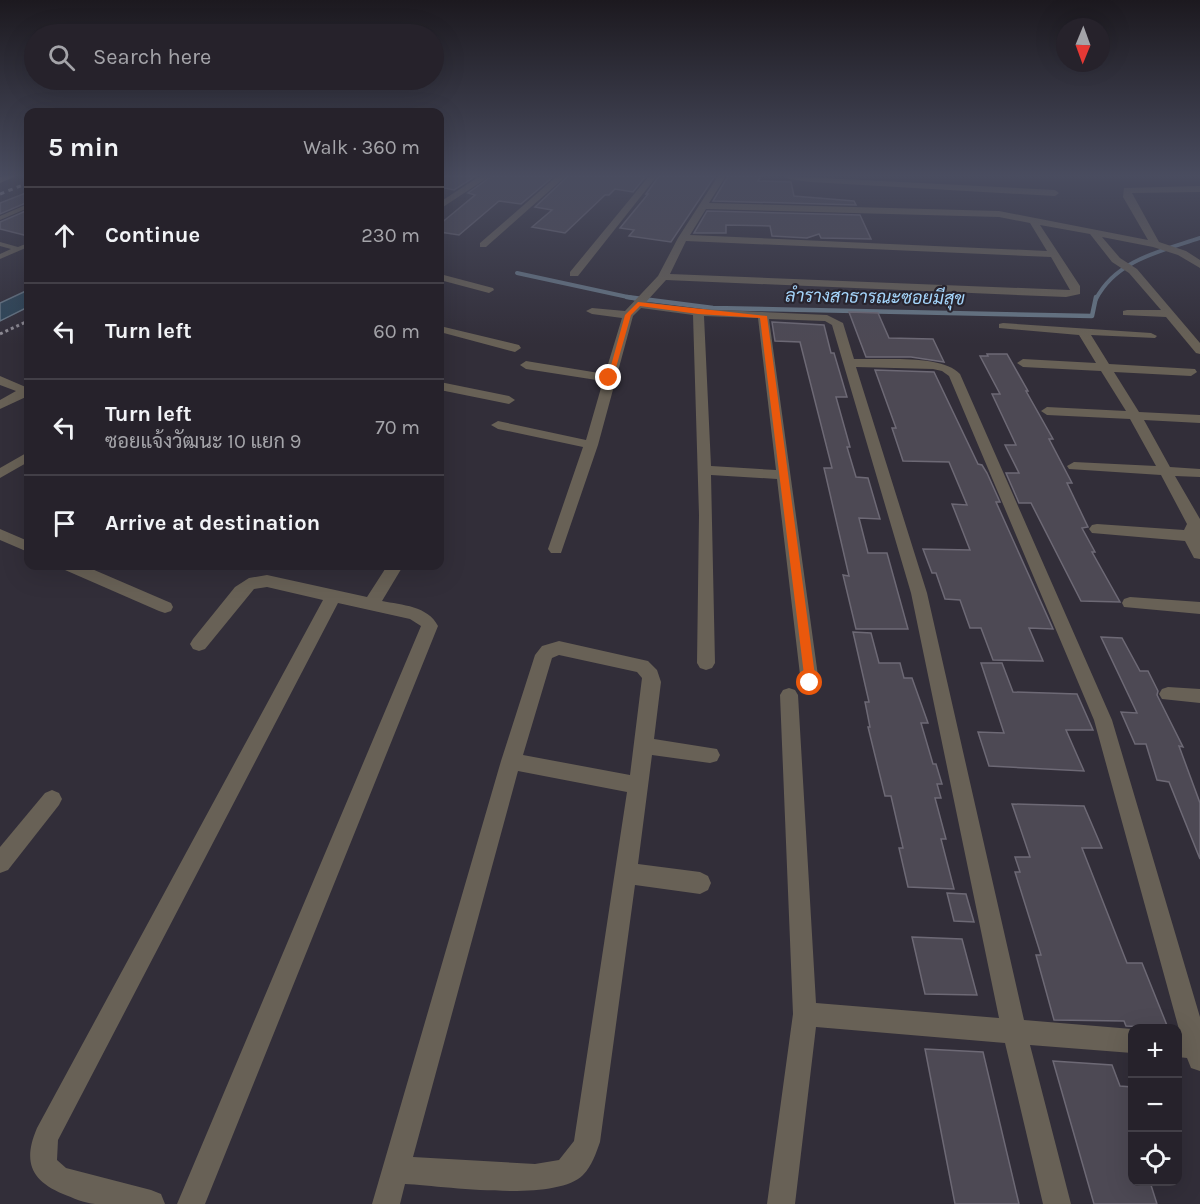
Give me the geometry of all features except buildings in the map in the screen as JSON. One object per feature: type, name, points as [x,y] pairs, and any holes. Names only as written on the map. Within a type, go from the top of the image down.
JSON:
[{"type":"street","points":[[483,244],[497,232]]},
{"type":"street","points":[[574,274],[608,232]]},
{"type":"street","points":[[556,549],[591,444],[628,315],[663,277],[687,232]]},
{"type":"street","points":[[663,277],[1066,294],[1076,292],[1075,286],[1040,232]]},
{"type":"street","points":[[1094,232],[1120,262],[1131,268],[1200,350]]},
{"type":"street","points":[[1099,232],[1158,245],[1182,254],[1200,265]]},
{"type":"street","points":[[1150,232],[1158,245]]},
{"type":"street","points":[[683,238],[1053,254]]},
{"type":"street","points":[[444,278],[489,290]]},
{"type":"street","points":[[641,301],[698,312],[821,318],[835,321],[850,363],[919,593],[1014,1030],[1058,1204]]},
{"type":"street","points":[[592,311],[628,315]]},
{"type":"street","points":[[698,312],[704,470],[706,663]]},
{"type":"street","points":[[1127,313],[1170,314]]},
{"type":"street","points":[[763,316],[810,683]]},
{"type":"street","points":[[1004,326],[1151,336]]},
{"type":"street","points":[[444,330],[515,348]]},
{"type":"street","points":[[1083,332],[1167,471],[1196,531],[1200,554]]},
{"type":"street","points":[[850,363],[933,365],[946,368],[954,374],[1103,720],[1191,1050]]},
{"type":"street","points":[[1023,363],[1191,372]]},
{"type":"street","points":[[526,365],[609,378]]},
{"type":"street","points":[[0,380],[24,391]]},
{"type":"street","points":[[444,387],[509,400]]},
{"type":"street","points":[[0,405],[24,393]]},
{"type":"street","points":[[1047,411],[1200,419]]},
{"type":"street","points":[[498,424],[591,444]]},
{"type":"street","points":[[0,474],[24,459]]},
{"type":"street","points":[[1074,466],[1200,473]]},
{"type":"street","points":[[704,470],[784,475]]},
{"type":"street","points":[[1097,529],[1196,531]]},
{"type":"street","points":[[0,534],[24,545]]},
{"type":"street","points":[[80,570],[165,607]]},
{"type":"street","points":[[371,605],[393,570]]},
{"type":"street","points":[[191,1204],[429,632],[429,626],[422,618],[267,580],[257,581],[241,591],[199,644]]},
{"type":"street","points":[[151,1204],[95,1192],[50,1174],[44,1165],[42,1152],[46,1137],[333,597]]},
{"type":"street","points":[[1130,603],[1200,608]]},
{"type":"street","points":[[386,1204],[511,761],[544,655],[548,651],[559,648],[642,666],[648,670],[652,682],[644,746],[587,1142],[579,1162],[556,1175],[535,1178],[396,1170]]},
{"type":"street","points":[[781,1204],[805,1014],[789,694]]},
{"type":"street","points":[[1168,694],[1200,696]]},
{"type":"street","points":[[644,746],[710,755]]},
{"type":"street","points":[[511,761],[638,785]]},
{"type":"street","points":[[0,863],[52,799]]},
{"type":"street","points":[[627,873],[700,883]]},
{"type":"street","points":[[805,1014],[1128,1041]]},
{"type":"lane","points":[[0,244],[18,249]]},
{"type":"lane","points":[[0,257],[24,247]]},
{"type":"path","points":[[0,334],[24,323]]},
{"type":"water","points":[[24,292],[24,309],[0,321],[0,303]]},
{"type":"waterway","name":"ลำรางสาธารณะซอยมีสุข","points":[[1096,299],[1115,275],[1127,266],[1155,253],[1200,238]]},
{"type":"waterway","name":"ลำรางสาธารณะซอยมีสุข","points":[[517,273],[629,297]]},
{"type":"waterway","name":"ลำรางสาธารณะซอยมีสุข","points":[[629,297],[713,308],[1092,316],[1096,297]]},
{"type":"waterway","name":"ลำรางสาธารณะซอยมีสุข","points":[[629,297],[637,299]]},
{"type":"route","points":[[609,378],[628,315],[638,304],[698,312],[763,316],[810,683]]}]
